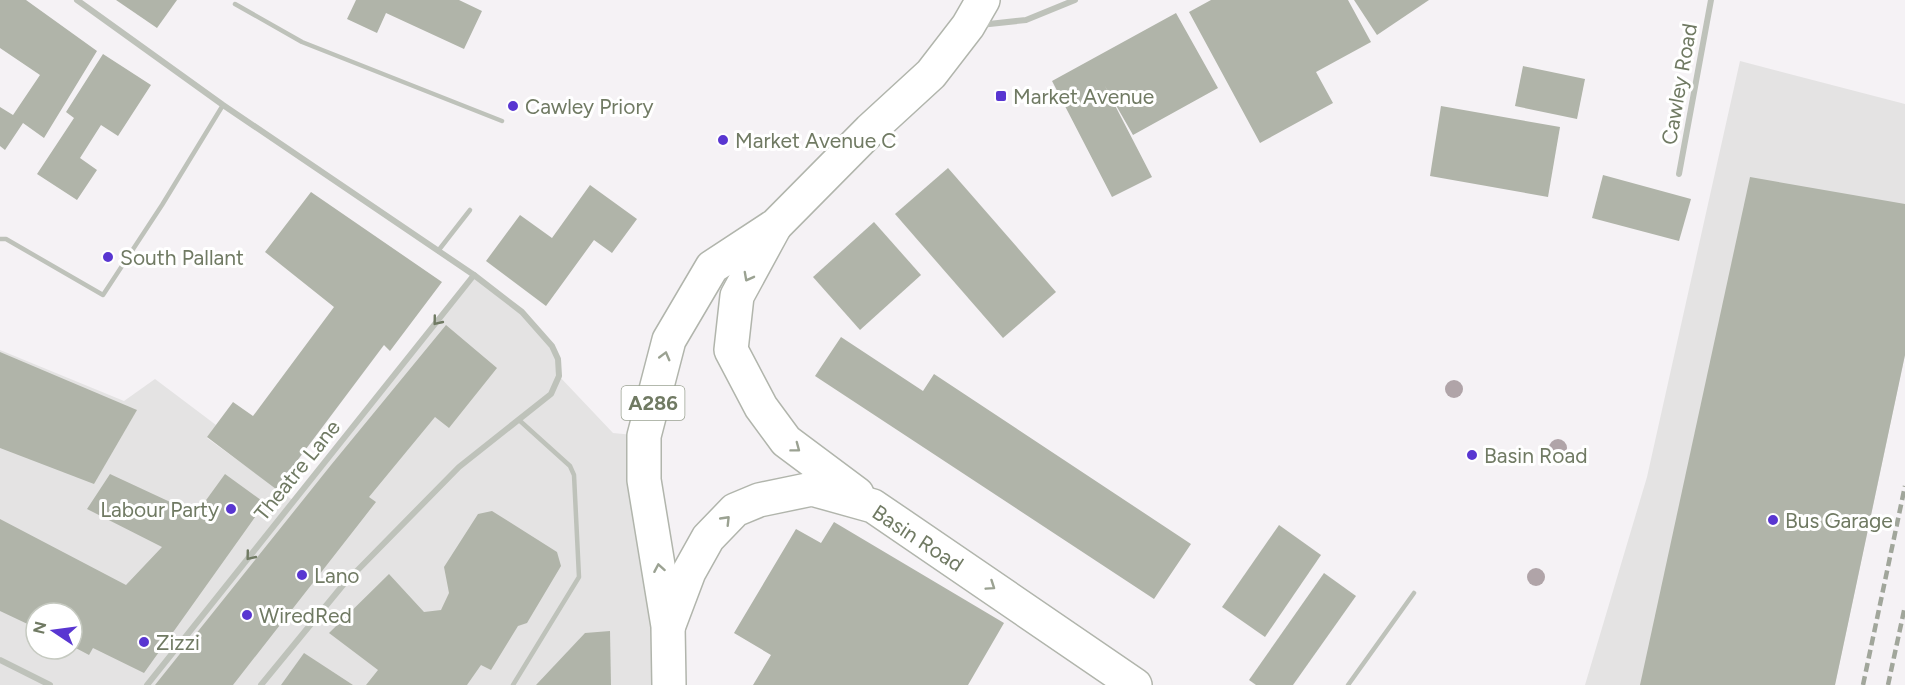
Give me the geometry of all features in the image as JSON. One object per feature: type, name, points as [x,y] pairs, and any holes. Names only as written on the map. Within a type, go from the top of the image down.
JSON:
[{"type":"main road","name":"A286","points":[[669,685],[669,626],[644,480],[644,436],[669,340],[712,267],[776,225],[870,130],[931,74],[975,13]]},
{"type":"main road","name":"A286","points":[[776,225],[738,296],[731,350],[761,406],[786,441],[873,506]]},
{"type":"main road","name":"Basin Road","points":[[669,626],[689,572],[708,538],[735,510],[759,500],[812,489],[873,506],[1127,683]]},
{"type":"street","points":[[77,0],[223,105],[474,275],[522,312],[552,346],[558,359],[559,376],[551,394],[459,467],[351,577],[261,685]]},
{"type":"street","points":[[975,13],[1026,20],[1075,0]]},
{"type":"street","name":"Cawley Road","points":[[1679,174],[1712,0]]},
{"type":"street","name":"Theatre Lane","points":[[147,685],[474,275]]},
{"type":"street","points":[[0,660],[50,685]]},
{"type":"lane","points":[[235,4],[302,42],[502,121]]},
{"type":"lane","points":[[0,238],[6,239],[103,295],[162,205],[223,105]]},
{"type":"lane","points":[[438,251],[470,210]]},
{"type":"lane","points":[[513,685],[579,578],[574,475],[570,466],[519,420]]},
{"type":"lane","points":[[1348,685],[1414,593]]},
{"type":"shaded area","name":"Bus Garage","points":[[1740,61],[1905,104],[1905,355],[1835,685],[1585,685],[1647,477]]},
{"type":"shaded area","points":[[474,275],[522,312],[552,346],[559,376],[613,433],[644,436],[669,685],[0,685],[0,350],[124,401],[155,379],[216,425],[207,438],[294,501]]},
{"type":"building","points":[[0,0],[26,0],[97,51],[44,138],[23,123],[5,150],[0,146],[0,107],[13,115],[40,75],[0,48]]},
{"type":"building","points":[[116,0],[177,0],[157,28]]},
{"type":"building","points":[[356,0],[459,0],[482,11],[464,49],[386,13],[377,33],[347,19]]},
{"type":"building","points":[[1211,0],[1348,0],[1371,42],[1316,72],[1333,103],[1260,143],[1189,12]]},
{"type":"building","points":[[1354,0],[1429,0],[1377,35]]},
{"type":"building","points":[[1176,13],[1218,88],[1133,135],[1105,86],[1152,177],[1112,197],[1052,81]]},
{"type":"building","points":[[103,54],[151,85],[118,136],[101,125],[80,158],[97,170],[77,200],[37,174],[74,118],[66,112]]},
{"type":"building","points":[[1523,66],[1585,79],[1577,119],[1515,106]]},
{"type":"building","points":[[1441,106],[1560,127],[1548,197],[1430,176]]},
{"type":"building","points":[[948,168],[1056,292],[1003,338],[895,214]]},
{"type":"building","points":[[1603,175],[1691,199],[1679,241],[1592,218]]},
{"type":"building","name":"Bus Garage","points":[[1750,177],[1905,204],[1905,355],[1835,685],[1640,685]]},
{"type":"building","points":[[590,185],[637,219],[612,253],[594,240],[546,306],[486,261],[520,215],[552,238]]},
{"type":"building","points":[[311,192],[442,282],[390,351],[384,345],[276,489],[207,437],[233,402],[253,416],[334,307],[265,252]]},
{"type":"building","points":[[874,222],[921,275],[860,330],[813,277]]},
{"type":"building","points":[[446,325],[497,368],[449,428],[435,417],[369,497],[376,502],[233,685],[155,685],[331,465]]},
{"type":"building","points":[[841,337],[923,391],[934,374],[1191,544],[1154,599],[815,376]]},
{"type":"building","points":[[0,352],[137,410],[94,484],[0,448]]},
{"type":"building","points":[[110,474],[196,514],[225,474],[265,503],[144,673],[93,648],[89,655],[84,652],[84,601],[24,601],[24,622],[0,611],[0,519],[126,585],[162,547],[87,509]]},
{"type":"building","points":[[492,511],[557,552],[561,566],[527,623],[518,626],[491,670],[481,665],[467,685],[366,685],[378,670],[329,633],[389,574],[424,612],[441,610],[449,593],[444,567],[478,514]]},
{"type":"building","points":[[834,522],[1004,623],[968,685],[753,685],[771,655],[734,633],[796,529],[821,543]]},
{"type":"building","points":[[1279,525],[1321,555],[1265,637],[1222,607]]},
{"type":"building","points":[[1324,573],[1356,596],[1293,685],[1256,685],[1249,680]]},
{"type":"building","points":[[610,631],[611,685],[536,685],[585,633]]},
{"type":"building","points":[[304,653],[353,685],[281,685]]},
{"type":"railway","points":[[1863,685],[1905,486]]},
{"type":"railway","points":[[1888,685],[1905,606]]},
{"type":"place","name":"Market Avenue","points":[[1001,96]]},
{"type":"place","name":"Cawley Priory","points":[[513,106]]},
{"type":"place","name":"Market Avenue C","points":[[723,140]]},
{"type":"place","name":"South Pallant","points":[[108,257]]},
{"type":"place","name":"Basin Road","points":[[1472,455]]},
{"type":"place","name":"Labour Party","points":[[231,509]]},
{"type":"place","name":"Bus Garage","points":[[1773,520]]},
{"type":"place","name":"Lano","points":[[302,575]]},
{"type":"place","name":"WiredRed","points":[[247,615]]},
{"type":"place","name":"Zizzi","points":[[144,642]]}]
